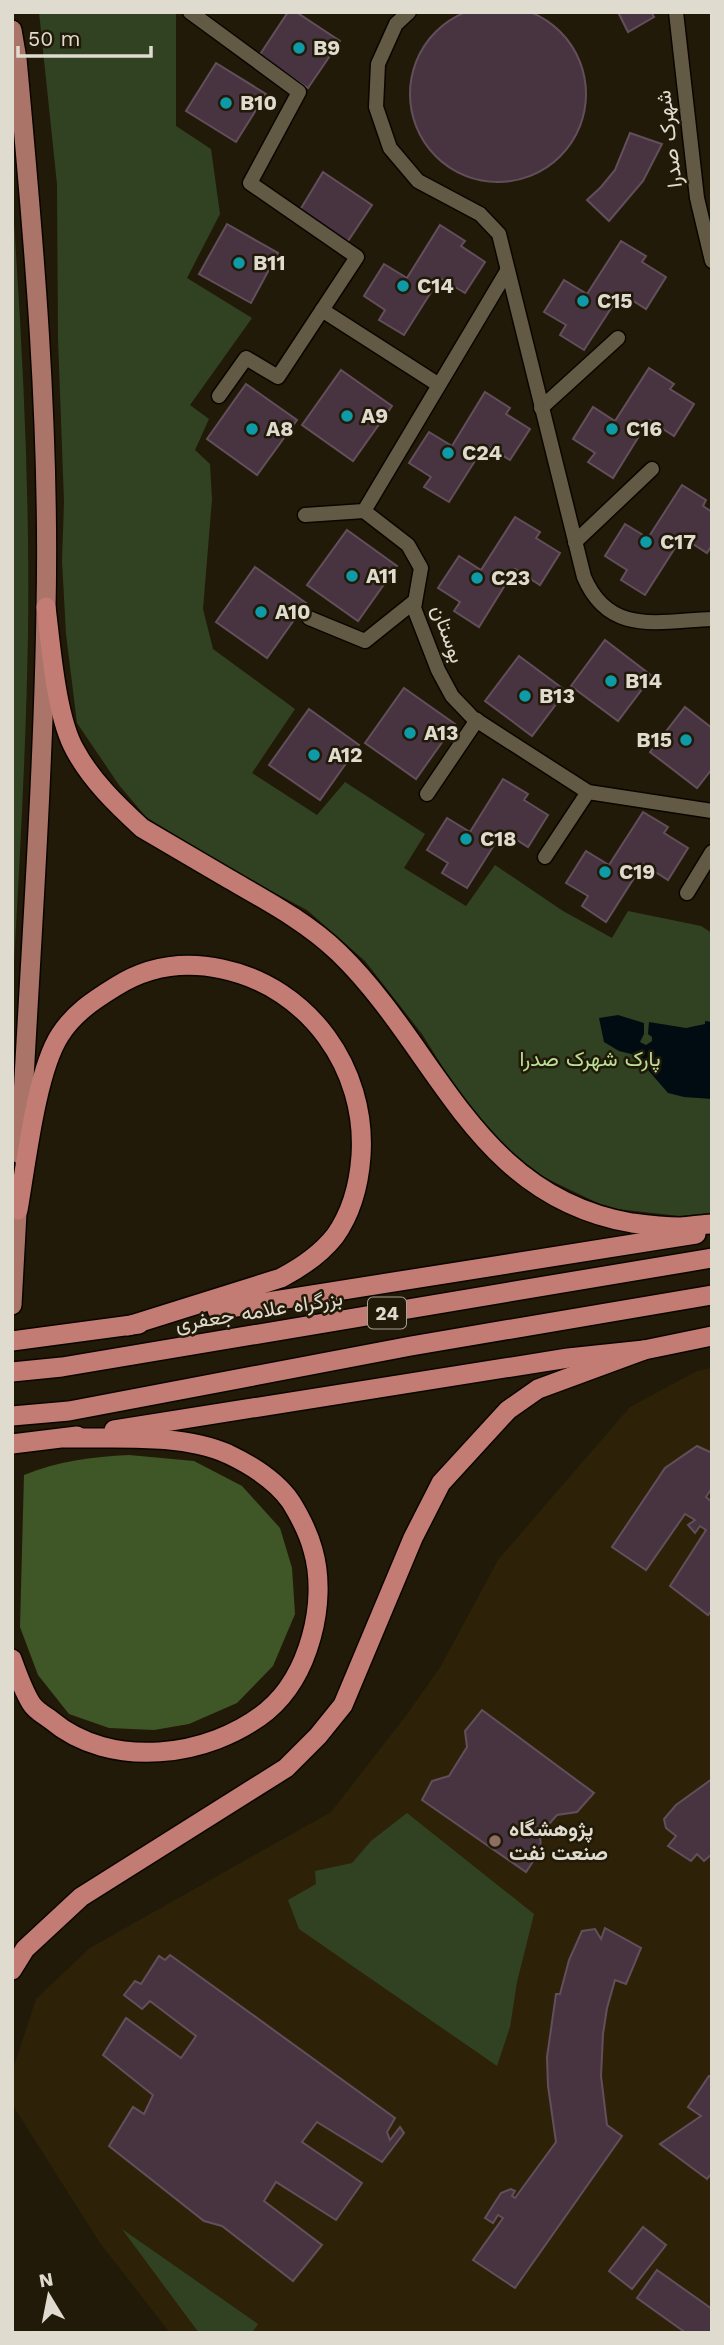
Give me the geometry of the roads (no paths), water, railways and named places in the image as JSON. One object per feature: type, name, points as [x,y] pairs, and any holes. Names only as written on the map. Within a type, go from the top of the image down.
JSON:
[{"type":"highway","points":[[46,607],[64,719],[74,749],[91,776],[134,821],[310,927],[338,952],[369,984],[462,1114],[489,1146],[534,1183],[568,1202],[632,1223],[681,1227],[712,1224]]},
{"type":"highway","points":[[18,1210],[45,1072],[59,1036],[85,1006],[120,984],[139,973],[163,968],[186,965],[223,969],[259,980],[282,993],[320,1026],[335,1046],[347,1071],[361,1124],[358,1187],[339,1228],[319,1253],[303,1267],[281,1278],[128,1326]]},
{"type":"highway","points":[[12,1341],[128,1326],[712,1231]]},
{"type":"highway","name":"بزرگراه علامه جعفری","points":[[12,1372],[62,1367],[712,1258]]},
{"type":"highway","name":"24","points":[[12,1416],[69,1411],[411,1346],[712,1295]]},
{"type":"highway","points":[[12,1444],[65,1438],[568,1358],[644,1350],[712,1336]]},
{"type":"highway","points":[[12,1970],[25,1949],[81,1897],[286,1768],[318,1736],[343,1705],[414,1538],[441,1483],[508,1410],[538,1390],[644,1350]]},
{"type":"highway","points":[[12,1659],[32,1705],[60,1728],[85,1742],[120,1752],[173,1751],[214,1741],[244,1727],[269,1710],[292,1683],[307,1652],[316,1620],[319,1591],[313,1550],[291,1502],[274,1483],[226,1453],[181,1441],[65,1438]]},
{"type":"main road","points":[[12,30],[21,99],[37,291],[43,420],[46,607],[12,1305]]},
{"type":"street","points":[[190,12],[299,92],[250,183],[357,257],[278,377],[246,358],[219,396]]},
{"type":"street","points":[[409,12],[396,24],[378,64],[376,107],[390,148],[418,181],[480,214],[499,234],[575,542],[591,594],[604,608],[620,618],[639,621],[712,619]]},
{"type":"street","name":"شهرک صدرا","points":[[676,12],[697,198],[712,261]]},
{"type":"street","points":[[305,515],[365,511],[507,271]]},
{"type":"street","points":[[322,310],[439,385]]},
{"type":"street","points":[[541,408],[618,338]]},
{"type":"street","points":[[575,542],[652,469]]},
{"type":"street","name":"بوستان","points":[[365,511],[408,545],[415,556],[421,568],[414,608],[442,679],[452,696],[477,720],[587,792],[712,811]]},
{"type":"street","points":[[309,618],[365,641],[415,601]]},
{"type":"street","points":[[426,794],[477,720]]},
{"type":"street","points":[[545,857],[587,792]]},
{"type":"street","points":[[687,893],[712,852]]},
{"type":"place","name":"B9","points":[[299,48]]},
{"type":"place","name":"B10","points":[[226,103]]},
{"type":"place","name":"B11","points":[[239,263]]},
{"type":"place","name":"C14","points":[[403,286]]},
{"type":"place","name":"C15","points":[[583,301]]},
{"type":"place","name":"A9","points":[[347,416]]},
{"type":"place","name":"A8","points":[[252,429]]},
{"type":"place","name":"C16","points":[[612,429]]},
{"type":"place","name":"C24","points":[[448,453]]},
{"type":"place","name":"C17","points":[[646,542]]},
{"type":"place","name":"A11","points":[[352,576]]},
{"type":"place","name":"C23","points":[[477,578]]},
{"type":"place","name":"A10","points":[[261,612]]},
{"type":"place","name":"B14","points":[[611,681]]},
{"type":"place","name":"B13","points":[[525,696]]},
{"type":"place","name":"A13","points":[[410,733]]},
{"type":"place","name":"B15","points":[[686,740]]},
{"type":"place","name":"A12","points":[[314,755]]},
{"type":"place","name":"C18","points":[[466,839]]},
{"type":"place","name":"C19","points":[[605,872]]},
{"type":"place","name":"پژوهشگاه صنعت نفت","points":[[495,1841]]},
{"type":"park label","name":"پارک شهرک صدرا","points":[[590,1059]]}]
